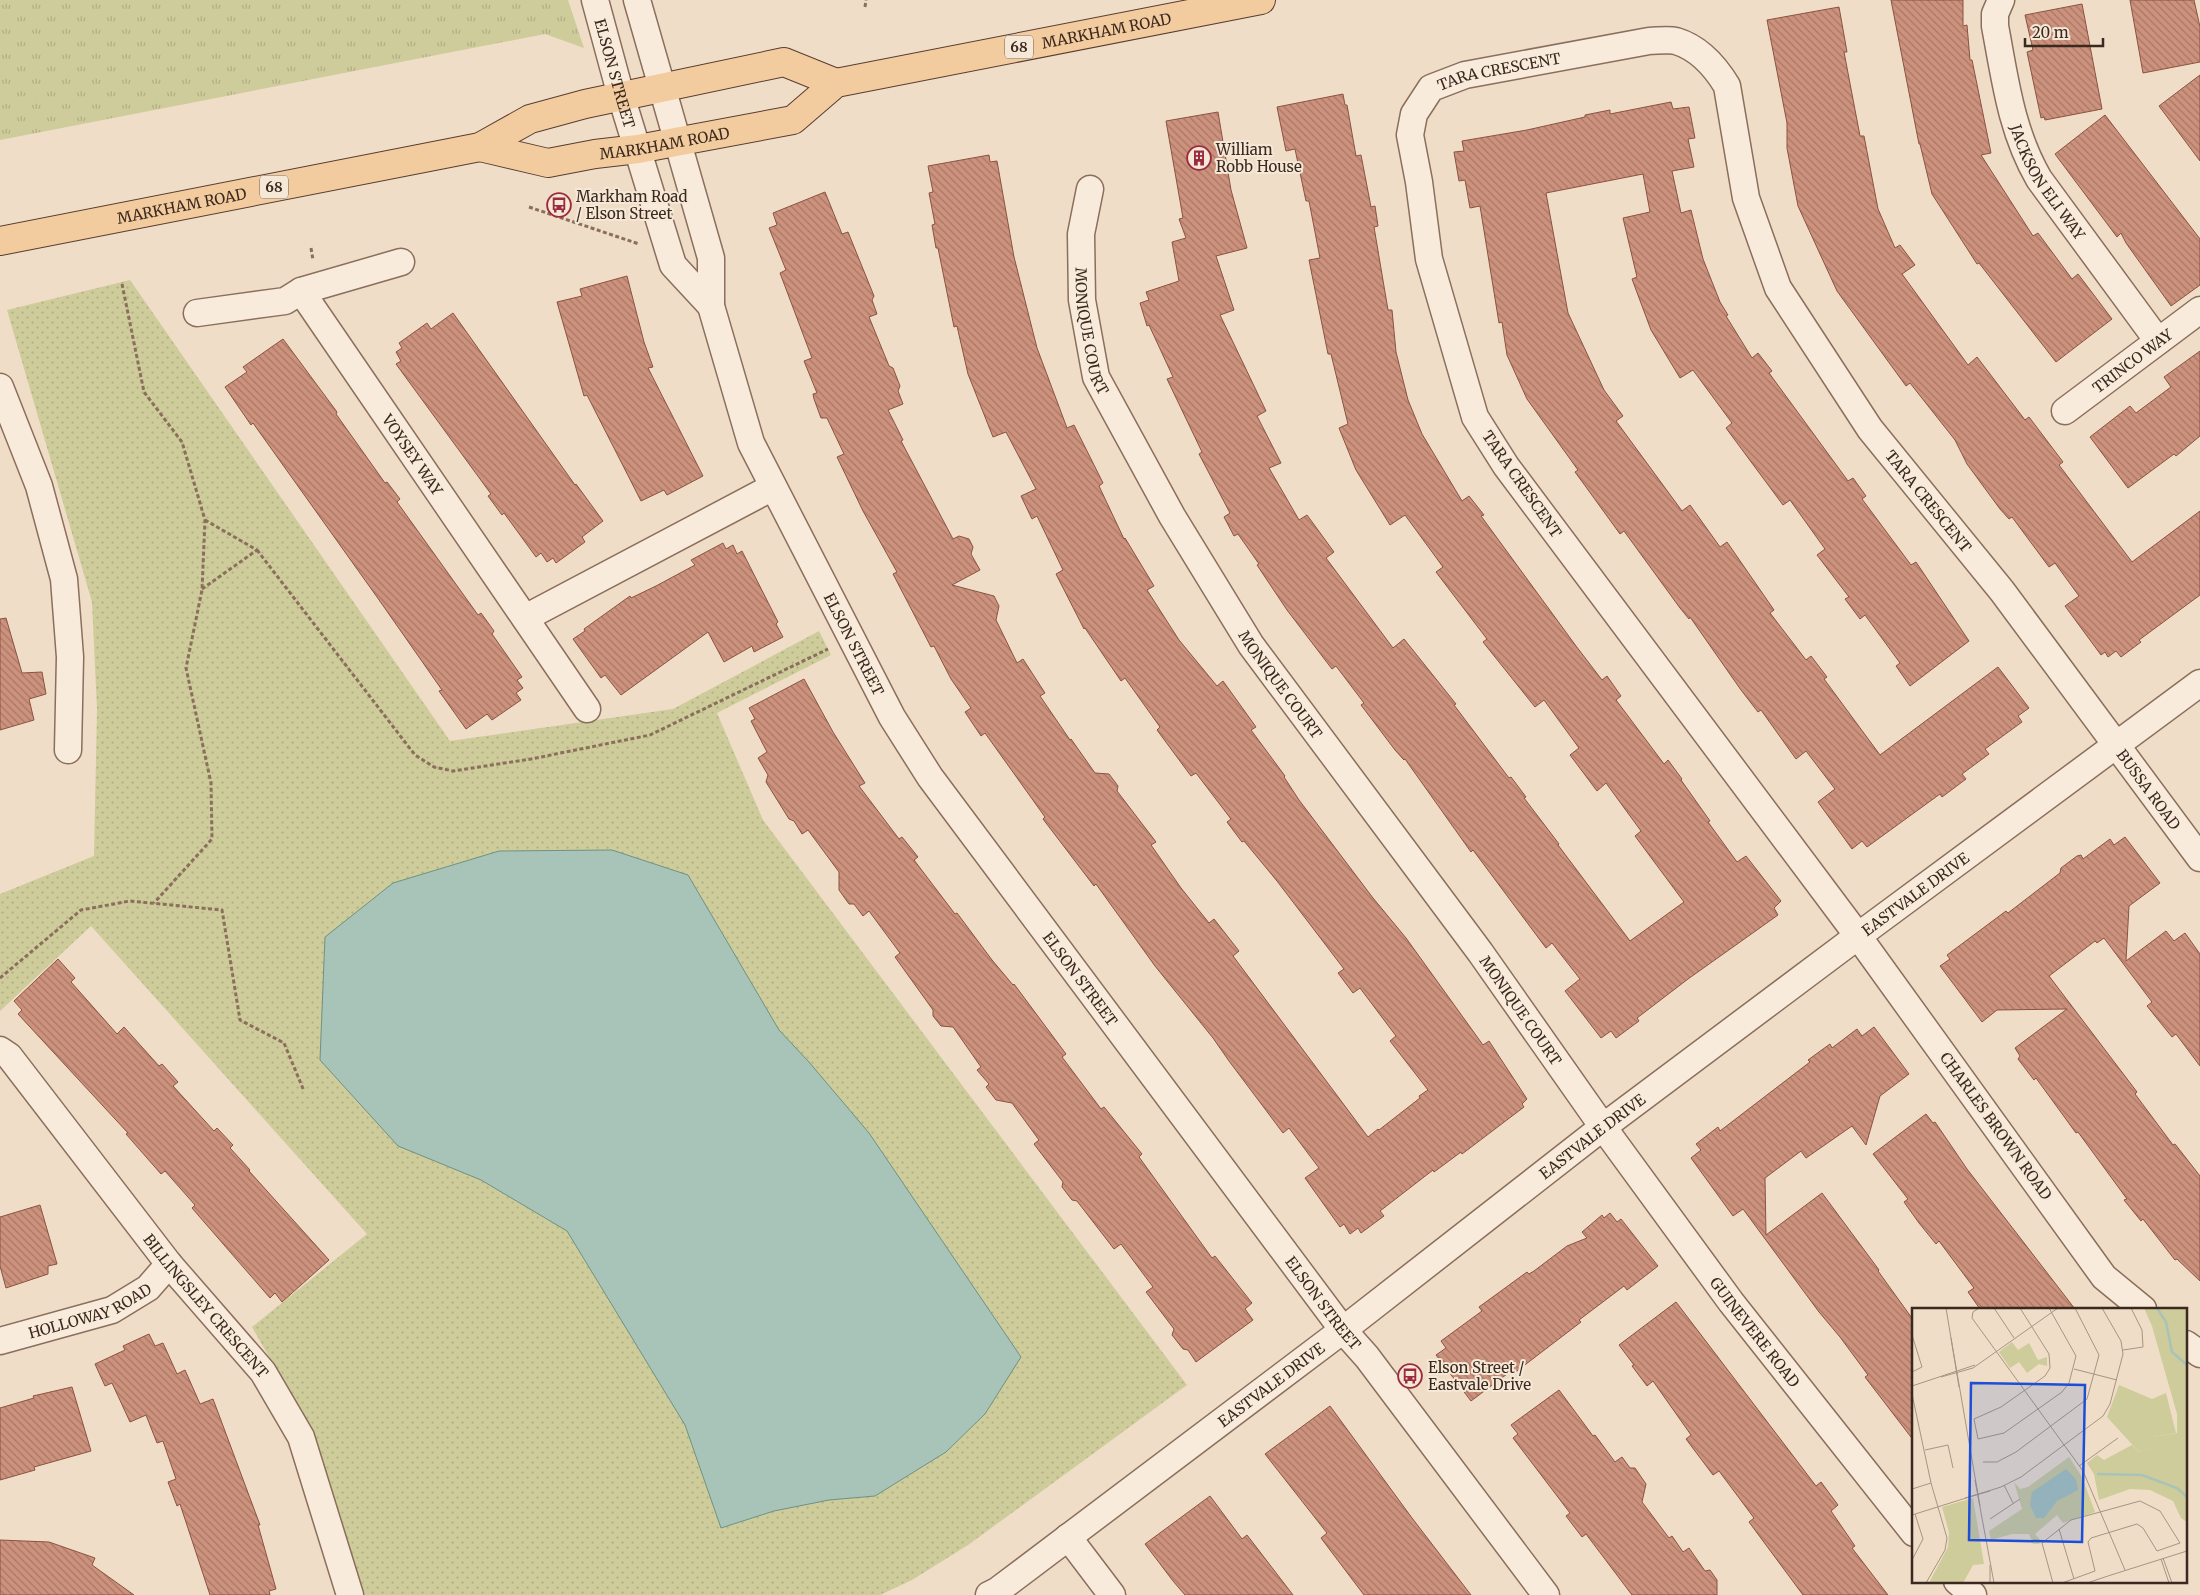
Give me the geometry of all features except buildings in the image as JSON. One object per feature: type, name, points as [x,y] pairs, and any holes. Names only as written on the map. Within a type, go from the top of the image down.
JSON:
[{"type":"main road","name":"MARKHAM ROAD","points":[[480,147],[548,164],[793,120],[836,83],[1261,0]]},
{"type":"main road","name":"MARKHAM ROAD","points":[[0,241],[480,147],[530,119],[662,87],[784,62],[836,83]]},
{"type":"street","name":"ELSON STREET","points":[[595,0],[673,264],[711,306]]},
{"type":"street","name":"ELSON STREET","points":[[637,0],[711,258],[711,306],[751,443],[892,717],[930,777],[1343,1330],[1367,1357],[1546,1595]]},
{"type":"street","name":"JACKSON ELI WAY","points":[[2001,0],[1995,14],[1995,26],[2014,126],[2029,162],[2158,341]]},
{"type":"street","name":"TARA CRESCENT","points":[[1858,936],[1506,466],[1475,417],[1429,259],[1419,182],[1410,135],[1414,114],[1431,88],[1465,75],[1649,41],[1675,41],[1696,50],[1718,71],[1727,86],[1746,198],[1778,288],[1870,429],[2002,591],[2116,745]]},
{"type":"street","name":"MONIQUE COURT","points":[[1090,189],[1081,234],[1082,300],[1096,377],[1127,436],[1172,516],[1251,645],[1480,952],[1603,1127]]},
{"type":"street","points":[[197,313],[285,300],[301,291],[401,262]]},
{"type":"street","name":"VOYSEY WAY","points":[[301,291],[587,709]]},
{"type":"street","name":"TRINCO WAY","points":[[2065,411],[2200,310]]},
{"type":"street","points":[[0,387],[39,486],[64,579],[70,657],[68,750]]},
{"type":"street","points":[[525,618],[773,487]]},
{"type":"street","name":"EASTVALE DRIVE","points":[[989,1595],[997,1591],[1343,1330],[1603,1127],[2200,684]]},
{"type":"street","name":"BUSSA ROAD","points":[[2116,745],[2200,858]]},
{"type":"street","name":"CHARLES BROWN ROAD","points":[[1858,936],[2104,1277],[2142,1308]]},
{"type":"street","name":"BILLINGSLEY CRESCENT","points":[[0,1050],[9,1056],[169,1264],[263,1372],[301,1438],[350,1595]]},
{"type":"street","name":"GUINEVERE ROAD","points":[[1603,1127],[1731,1302],[1912,1530]]},
{"type":"street","name":"HOLLOWAY ROAD","points":[[0,1341],[112,1310],[148,1288],[169,1264]]},
{"type":"street","points":[[2188,1345],[2200,1354]]},
{"type":"street","points":[[1068,1537],[1112,1595]]},
{"type":"street","points":[[1958,1582],[1973,1595]]},
{"type":"path","points":[[865,7],[866,0]]},
{"type":"path","points":[[528,207],[644,246]]},
{"type":"path","points":[[122,284],[144,392],[182,442],[204,520],[202,590],[186,668],[211,783],[212,839],[154,902]]},
{"type":"path","points":[[204,520],[257,550],[415,755],[434,767],[453,771],[650,735],[851,638]]},
{"type":"path","points":[[202,590],[257,550]]},
{"type":"path","points":[[0,978],[81,910],[130,901],[222,910],[240,1020],[284,1043],[304,1091]]},
{"type":"green space","points":[[0,0],[568,0],[584,48],[545,34],[0,140]]},
{"type":"green space","points":[[130,280],[450,741],[673,709],[819,631],[831,655],[717,713],[763,820],[1187,1385],[968,1545],[912,1580],[880,1595],[365,1595],[305,1420],[252,1327],[367,1234],[91,926],[0,1011],[0,894],[94,856],[97,709],[92,602],[7,310]]},
{"type":"shaded area","points":[[612,850],[688,875],[779,1030],[809,1062],[869,1133],[1021,1357],[985,1414],[946,1452],[875,1496],[829,1500],[774,1511],[721,1528],[685,1425],[567,1231],[481,1180],[398,1146],[320,1060],[325,937],[393,883],[499,851]]},
{"type":"place","name":"William Robb House","points":[[1199,158]]},
{"type":"place","name":"Markham Road / Elson Street","points":[[559,205]]},
{"type":"place","name":"Elson Street / Eastvale Drive","points":[[1410,1376]]}]
